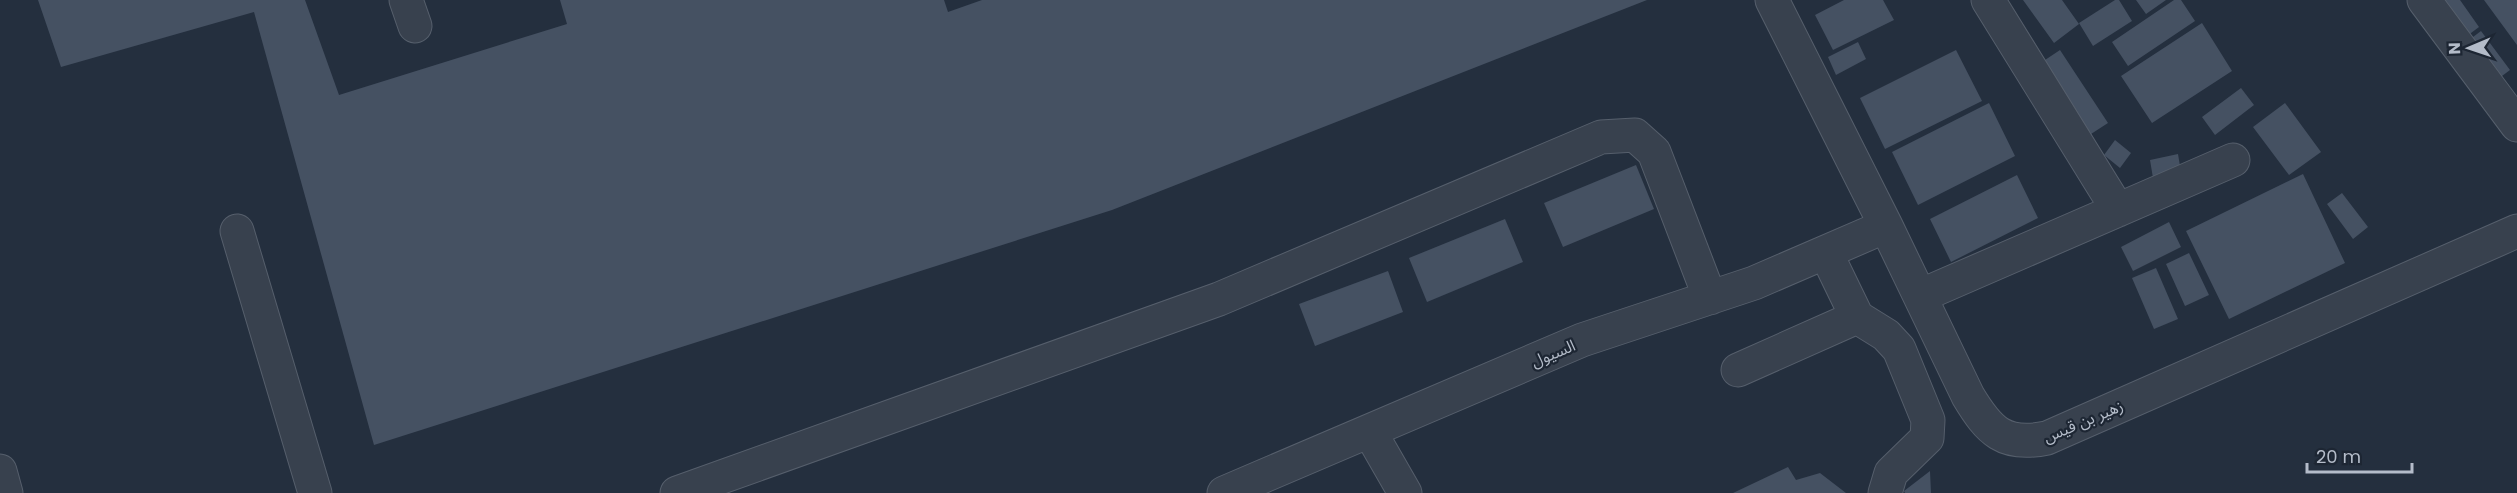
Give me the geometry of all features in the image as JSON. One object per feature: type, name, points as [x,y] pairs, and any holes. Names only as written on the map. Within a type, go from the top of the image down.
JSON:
[{"type":"street","name":"زهير بن قيس","points":[[1772,0],[1886,226],[1968,396],[1984,422],[2006,437],[2026,442],[2047,438],[2517,231]]},
{"type":"street","points":[[1988,0],[2118,210]]},
{"type":"street","points":[[2424,0],[2517,125]]},
{"type":"street","points":[[677,493],[1219,299],[1601,137],[1635,135],[1654,152],[1710,298]]},
{"type":"street","points":[[1920,296],[2233,160]]},
{"type":"street","name":"السيول","points":[[1224,493],[1582,340],[1710,298],[1826,253],[1886,226]]},
{"type":"street","points":[[237,231],[315,493]]},
{"type":"street","points":[[1826,253],[1857,317],[1886,335],[1899,349],[1928,420],[1927,438],[1891,473],[1885,493]]},
{"type":"street","points":[[1738,370],[1857,317]]},
{"type":"street","points":[[1370,432],[1405,493]]},
{"type":"street","points":[[0,473],[6,493]]},
{"type":"building","points":[[38,0],[305,0],[339,95],[567,24],[560,0],[944,0],[948,12],[982,0],[1647,0],[1112,210],[374,445],[254,12],[61,67]]},
{"type":"building","points":[[1844,0],[1883,0],[1894,20],[1833,50],[1815,15]]},
{"type":"building","points":[[2023,0],[2062,0],[2079,24],[2054,43]]},
{"type":"building","points":[[2115,0],[2119,0],[2132,21],[2093,46],[2079,23]]},
{"type":"building","points":[[2136,0],[2166,0],[2146,14]]},
{"type":"building","points":[[2174,0],[2181,0],[2195,21],[2128,66],[2112,42]]},
{"type":"building","points":[[2435,0],[2460,0],[2479,27],[2463,39]]},
{"type":"building","points":[[2484,0],[2517,0],[2517,45]]},
{"type":"building","points":[[2202,23],[2232,71],[2152,123],[2121,76]]},
{"type":"building","points":[[2481,31],[2510,70],[2494,82],[2465,43]]},
{"type":"building","points":[[1858,42],[1866,59],[1836,75],[1828,57]]},
{"type":"building","points":[[1956,50],[1982,101],[1885,149],[1860,98]]},
{"type":"building","points":[[2060,50],[2108,123],[2091,134],[2042,62]]},
{"type":"building","points":[[2241,88],[2254,105],[2215,135],[2202,117]]},
{"type":"building","points":[[1989,103],[2015,156],[1918,205],[1892,152]]},
{"type":"building","points":[[2285,103],[2321,152],[2289,175],[2253,127]]},
{"type":"building","points":[[2115,140],[2131,153],[2120,168],[2104,155]]},
{"type":"building","points":[[2178,154],[2181,172],[2153,178],[2150,160]]},
{"type":"building","points":[[1636,165],[1654,209],[1563,247],[1544,203]]},
{"type":"building","points":[[2303,174],[2345,263],[2229,319],[2186,231]]},
{"type":"building","points":[[2017,175],[2038,218],[1951,262],[1930,219]]},
{"type":"building","points":[[2342,193],[2368,227],[2353,239],[2327,204]]},
{"type":"building","points":[[1505,219],[1523,262],[1427,302],[1409,258]]},
{"type":"building","points":[[2169,222],[2181,247],[2133,271],[2121,247]]},
{"type":"building","points":[[2189,253],[2209,295],[2185,306],[2166,264]]},
{"type":"building","points":[[2156,268],[2178,319],[2154,329],[2132,278]]},
{"type":"building","points":[[1388,271],[1403,312],[1315,346],[1299,304]]},
{"type":"building","points":[[1788,467],[1796,480],[1820,473],[1846,493],[1733,493]]},
{"type":"building","points":[[1930,471],[1931,493],[1905,493],[1904,491]]}]
